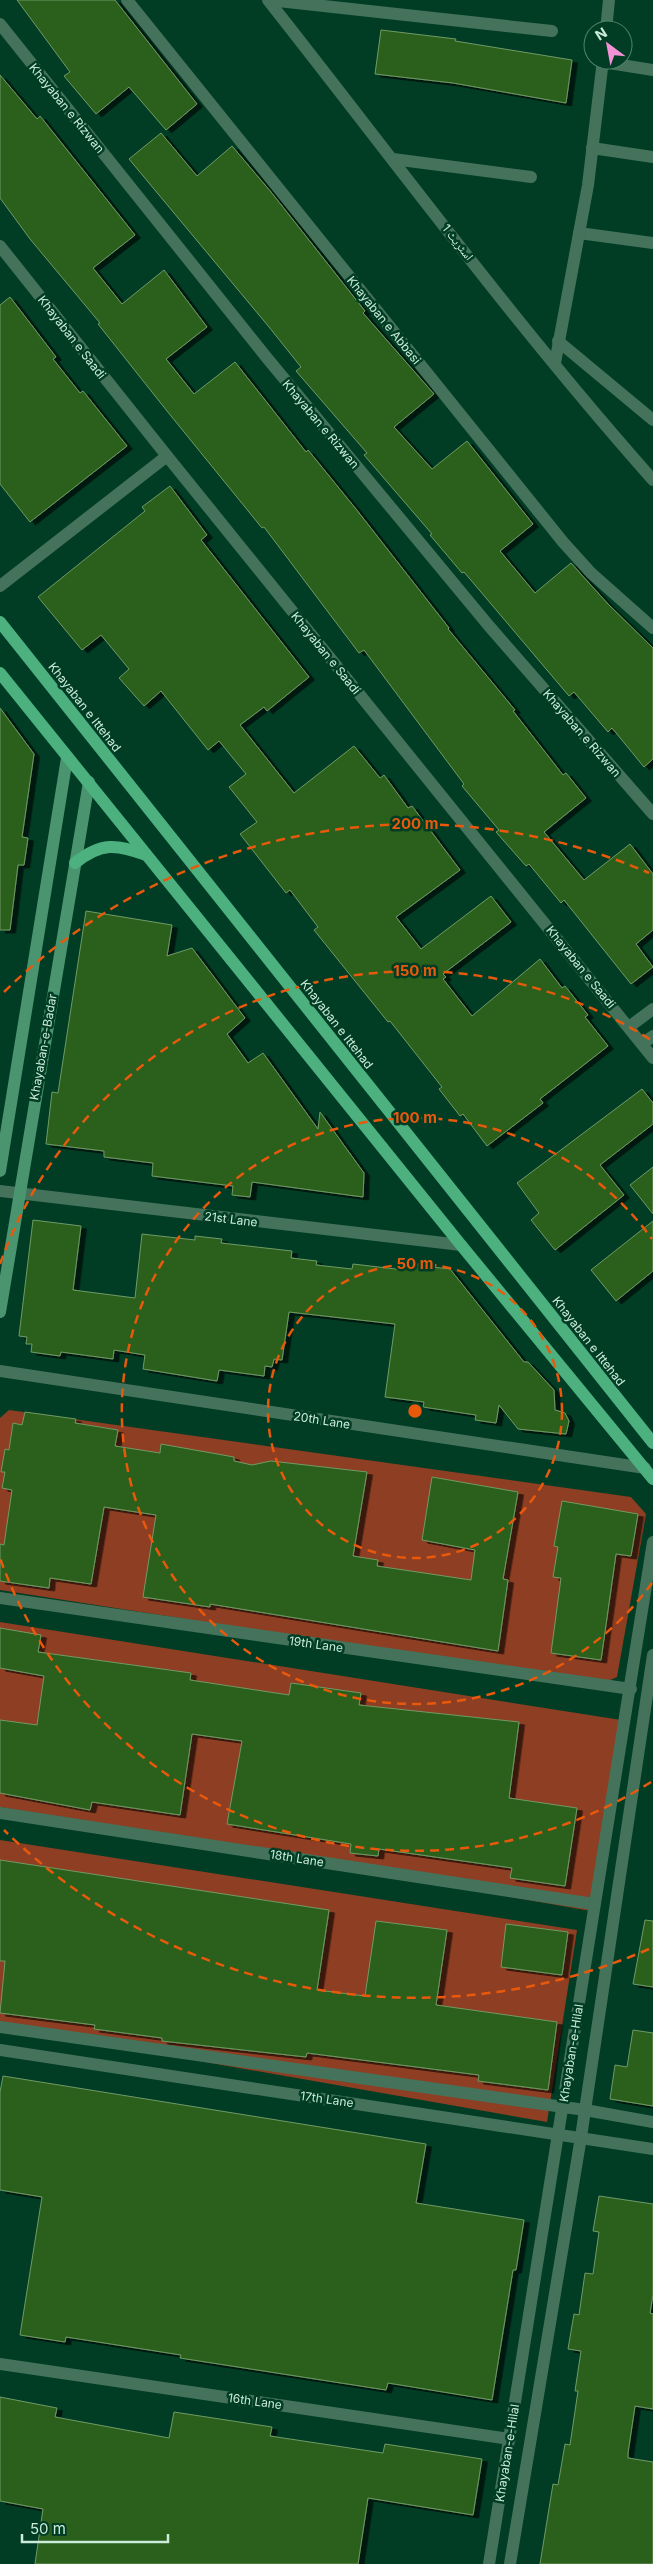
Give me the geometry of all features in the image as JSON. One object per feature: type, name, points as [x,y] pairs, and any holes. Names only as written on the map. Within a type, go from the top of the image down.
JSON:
[{"type":"main road","name":"Khayaban e Ittehad","points":[[0,622],[653,1443]]},
{"type":"main road","points":[[0,673],[461,1245],[653,1479]]},
{"type":"main road","name":"Khayaban-e-Badar","points":[[0,1171],[67,758]]},
{"type":"main road","name":"Khayaban-e-Badar","points":[[0,1312],[18,1194],[89,782]]},
{"type":"main road","points":[[75,863],[87,854],[101,848],[115,846],[149,856]]},
{"type":"street","name":"Khayaban e Abbasi","points":[[127,0],[563,542],[591,573],[653,628]]},
{"type":"street","points":[[269,0],[552,31]]},
{"type":"street","name":"اسٹریٹ 1","points":[[269,0],[555,363],[653,480]]},
{"type":"street","points":[[607,20],[609,0]]},
{"type":"street","name":"Khayaban e Rizwan","points":[[0,24],[286,381],[489,626],[653,814]]},
{"type":"street","points":[[633,66],[653,70]]},
{"type":"street","points":[[555,363],[579,233],[602,70]]},
{"type":"street","points":[[592,148],[653,157]]},
{"type":"street","points":[[393,159],[531,177]]},
{"type":"street","points":[[579,233],[653,244]]},
{"type":"street","name":"Khayaban e Saadi","points":[[0,246],[166,456],[653,1058]]},
{"type":"street","points":[[558,341],[653,420]]},
{"type":"street","points":[[0,586],[166,456]]},
{"type":"street","points":[[629,1027],[653,1009]]},
{"type":"street","points":[[642,1044],[653,1036]]},
{"type":"street","name":"21st Lane","points":[[0,1191],[461,1245]]},
{"type":"street","name":"20th Lane","points":[[0,1371],[645,1468]]},
{"type":"street","name":"Khayaban-e-Hilal","points":[[489,2564],[559,2134],[594,1904],[631,1689],[653,1542]]},
{"type":"street","name":"19th Lane","points":[[0,1598],[631,1689]]},
{"type":"street","points":[[510,2564],[581,2137],[653,1655]]},
{"type":"street","name":"18th Lane","points":[[0,1813],[594,1904]]},
{"type":"street","name":"17th Lane","points":[[0,2027],[585,2110],[653,2122]]},
{"type":"street","name":"17th Lane","points":[[0,2050],[653,2149]]},
{"type":"street","name":"16th Lane","points":[[0,2364],[510,2438]]},
{"type":"shaded area","points":[[9,1410],[631,1497],[646,1514],[617,1677],[601,1684],[0,1590],[0,1418]]},
{"type":"shaded area","points":[[0,1622],[621,1720],[591,1911],[0,1807]]},
{"type":"shaded area","points":[[0,1840],[577,1930],[547,2122],[0,2026]]},
{"type":"building","points":[[17,0],[115,0],[197,104],[166,130],[129,87],[96,114],[64,76],[70,72]]},
{"type":"building","points":[[381,30],[456,39],[455,41],[572,60],[566,103],[453,83],[375,74]]},
{"type":"building","points":[[0,75],[37,119],[40,116],[135,235],[93,268],[122,304],[164,270],[207,327],[166,359],[194,394],[235,362],[306,452],[308,450],[356,509],[448,629],[515,710],[513,711],[563,775],[566,773],[586,798],[544,832],[584,880],[630,844],[653,874],[653,930],[636,944],[653,967],[631,984],[564,900],[561,903],[529,864],[526,866],[496,832],[499,830],[462,786],[464,784],[364,650],[359,653],[264,527],[262,528],[167,411],[98,324],[100,323],[30,239],[0,198]]},
{"type":"building","points":[[161,133],[197,176],[232,146],[271,192],[365,311],[363,313],[434,394],[394,427],[432,469],[467,441],[533,524],[500,551],[535,593],[571,563],[608,604],[653,648],[653,759],[644,767],[612,728],[608,732],[574,692],[569,696],[464,572],[462,573],[430,535],[432,534],[364,455],[367,453],[296,371],[301,367],[269,327],[129,159]]},
{"type":"building","points":[[10,297],[56,357],[53,359],[80,393],[83,391],[127,446],[30,522],[0,484],[0,305]]},
{"type":"building","points":[[170,486],[207,535],[201,540],[309,677],[267,711],[264,707],[240,725],[294,793],[354,746],[380,778],[384,775],[408,808],[412,806],[460,870],[396,917],[421,949],[491,896],[511,922],[443,974],[446,977],[443,979],[472,1016],[540,959],[562,988],[565,986],[588,1015],[585,1017],[608,1046],[540,1099],[543,1103],[487,1146],[463,1114],[460,1116],[439,1089],[442,1087],[390,1021],[388,1022],[314,930],[318,927],[290,890],[286,893],[240,834],[257,822],[229,787],[246,774],[219,741],[208,750],[161,691],[144,706],[119,678],[129,669],[101,635],[82,650],[38,597],[145,511],[142,507]]},
{"type":"building","points":[[0,708],[34,754],[22,837],[28,838],[24,865],[18,865],[10,930],[0,930]]},
{"type":"building","points":[[86,911],[172,925],[167,956],[192,948],[245,1018],[227,1034],[248,1063],[263,1053],[318,1129],[320,1112],[364,1173],[363,1197],[252,1182],[250,1197],[232,1195],[233,1186],[152,1176],[153,1163],[104,1157],[104,1151],[46,1144],[52,1092],[58,1093]]},
{"type":"building","points":[[642,1089],[653,1103],[653,1124],[600,1165],[624,1195],[555,1250],[531,1220],[539,1213],[517,1183]]},
{"type":"building","points":[[653,1167],[653,1214],[630,1185]]},
{"type":"building","points":[[33,1220],[81,1226],[73,1290],[135,1298],[142,1234],[195,1240],[195,1236],[222,1239],[221,1243],[292,1251],[291,1258],[317,1261],[316,1265],[352,1269],[353,1264],[404,1270],[405,1264],[450,1269],[524,1362],[528,1362],[554,1390],[555,1410],[565,1413],[569,1421],[566,1434],[518,1429],[499,1405],[496,1423],[475,1420],[476,1415],[423,1407],[424,1402],[385,1397],[395,1324],[289,1312],[282,1360],[274,1359],[272,1367],[265,1366],[264,1376],[219,1370],[217,1381],[143,1369],[145,1355],[114,1350],[113,1359],[61,1352],[60,1356],[31,1352],[32,1344],[26,1344],[27,1337],[19,1336]]},
{"type":"building","points":[[653,1221],[653,1271],[616,1301],[591,1270]]},
{"type":"building","points":[[25,1412],[76,1419],[75,1423],[118,1430],[115,1446],[160,1453],[161,1444],[234,1457],[234,1461],[252,1465],[271,1461],[367,1472],[353,1556],[378,1560],[377,1566],[471,1580],[475,1550],[422,1540],[432,1477],[518,1492],[503,1579],[508,1580],[498,1651],[210,1604],[210,1607],[143,1597],[156,1515],[104,1507],[91,1584],[50,1578],[49,1588],[0,1581],[0,1544],[4,1545],[12,1490],[2,1488],[5,1472],[1,1472],[5,1449],[9,1450],[13,1423],[22,1425]]},
{"type":"building","points":[[562,1501],[638,1514],[631,1556],[616,1554],[601,1660],[551,1653],[561,1578],[553,1577],[558,1547],[554,1546]]},
{"type":"building","points":[[0,1628],[41,1635],[38,1652],[191,1673],[190,1680],[289,1695],[291,1683],[361,1693],[359,1705],[519,1722],[509,1798],[577,1808],[565,1886],[510,1878],[512,1868],[379,1849],[378,1856],[350,1853],[351,1844],[227,1824],[242,1741],[192,1734],[180,1815],[92,1802],[90,1810],[0,1793],[0,1720],[37,1725],[44,1676],[0,1668]]},
{"type":"building","points":[[0,1860],[329,1910],[317,1990],[365,1996],[376,1921],[447,1930],[436,2005],[557,2022],[548,2090],[478,2081],[479,2075],[307,2053],[306,2057],[162,2041],[162,2038],[94,2029],[95,2025],[0,2013],[5,1961],[0,1961]]},
{"type":"building","points":[[645,1920],[653,1921],[653,1987],[633,1984]]},
{"type":"building","points":[[506,1924],[568,1932],[562,1975],[501,1967]]},
{"type":"building","points":[[633,2030],[653,2033],[653,2106],[610,2099],[615,2065],[627,2067]]},
{"type":"building","points":[[3,2076],[426,2144],[416,2203],[524,2220],[516,2270],[513,2270],[492,2400],[388,2383],[386,2390],[180,2358],[181,2355],[66,2337],[65,2342],[20,2335],[42,2197],[0,2190],[0,2092]]},
{"type":"building","points":[[599,2196],[653,2204],[653,2295],[650,2313],[653,2314],[653,2409],[635,2406],[628,2458],[653,2462],[653,2564],[540,2564],[553,2484],[558,2485],[565,2444],[570,2445],[578,2391],[575,2391],[581,2351],[568,2349],[574,2314],[579,2315],[585,2273],[593,2274],[599,2232],[593,2231]]},
{"type":"building","points":[[0,2397],[57,2408],[55,2417],[169,2438],[174,2412],[272,2427],[270,2436],[383,2453],[385,2444],[482,2459],[473,2515],[368,2498],[358,2564],[35,2564],[43,2509],[0,2501]]}]
